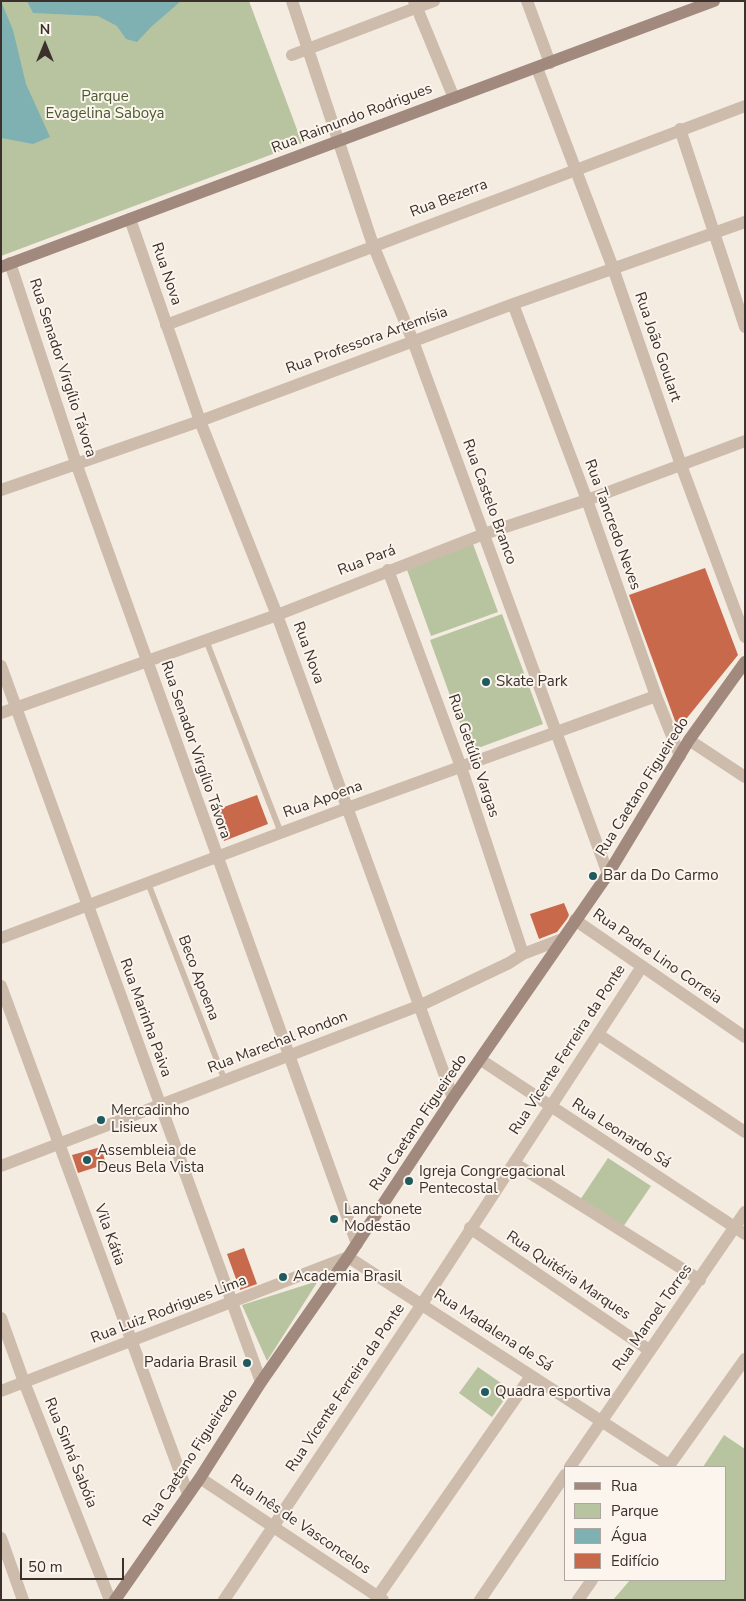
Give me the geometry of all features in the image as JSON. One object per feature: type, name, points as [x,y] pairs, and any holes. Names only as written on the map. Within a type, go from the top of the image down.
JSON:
[{"type":"main road","name":"Rua Raimundo Rodrigues","points":[[6,265],[714,1]]},
{"type":"main road","name":"Rua Caetano Figueiredo","points":[[115,1600],[200,1478],[261,1382],[357,1244],[453,1098],[608,874],[689,740],[745,662]]},
{"type":"street","name":"Rua Castelo Branco","points":[[292,1],[373,245],[413,341],[554,732],[608,874]]},
{"type":"street","points":[[292,55],[415,5],[434,1]]},
{"type":"street","points":[[527,1],[550,63]]},
{"type":"street","points":[[415,5],[454,98]]},
{"type":"street","name":"Rua João Goulart","points":[[536,68],[613,268],[681,465],[745,637]]},
{"type":"street","name":"Rua Bezerra","points":[[166,325],[373,245],[745,106]]},
{"type":"street","points":[[680,129],[745,327]]},
{"type":"street","name":"Rua Nova","points":[[130,219],[200,421],[277,615],[421,1005],[453,1098]]},
{"type":"street","name":"Rua Professora Artemísia","points":[[1,490],[200,421],[513,304],[745,222]]},
{"type":"street","name":"Rua Senador Virgílio Távora","points":[[6,265],[216,858],[290,1055],[357,1244]]},
{"type":"street","name":"Rua Tancredo Neves","points":[[513,304],[656,696],[680,756]]},
{"type":"street","name":"Rua Pará","points":[[1,713],[277,615],[484,534],[586,500],[745,441]]},
{"type":"street","name":"Rua Getúlio Vargas","points":[[388,570],[461,766],[523,954]]},
{"type":"street","name":"Rua Marinha Paiva","points":[[1,666],[261,1382]]},
{"type":"street","name":"Rua Apoena","points":[[1,938],[347,808],[656,696]]},
{"type":"street","points":[[689,740],[745,777]]},
{"type":"street","name":"Rua Padre Lino Correia","points":[[575,920],[641,968],[742,1030]]},
{"type":"street","name":"Rua Marechal Rondon","points":[[1,1166],[421,1005],[510,963],[523,954],[562,939]]},
{"type":"street","name":"Rua Vicente Ferreira da Ponte","points":[[225,1599],[422,1304],[641,968]]},
{"type":"street","name":"Vila Kátia","points":[[1,986],[188,1494]]},
{"type":"street","points":[[599,1035],[745,1132]]},
{"type":"street","name":"Rua Leonardo Sá","points":[[481,1060],[740,1231]]},
{"type":"street","points":[[514,1164],[700,1280]]},
{"type":"street","name":"Rua Manoel Torres","points":[[571,1466],[648,1350],[700,1280],[740,1231],[745,1212]]},
{"type":"street","name":"Rua Quitéria Marques","points":[[470,1228],[648,1350]]},
{"type":"street","name":"Rua Luiz Rodrigues Lima","points":[[1,1391],[348,1257]]},
{"type":"street","name":"Rua Madalena de Sá","points":[[348,1257],[602,1420],[669,1466]]},
{"type":"street","name":"Rua Sinhá Sabóia","points":[[1,1318],[24,1382],[110,1600]]},
{"type":"street","points":[[669,1466],[745,1359]]},
{"type":"street","points":[[381,1598],[531,1376]]},
{"type":"street","points":[[480,1600],[564,1476]]},
{"type":"street","name":"Rua Inês de Vasconcelos","points":[[200,1478],[381,1598]]},
{"type":"street","points":[[1,1538],[23,1600]]},
{"type":"street","points":[[578,1600],[591,1581]]},
{"type":"lane","points":[[206,640],[282,833]]},
{"type":"lane","name":"Beco Apoena","points":[[148,883],[225,1081]]},
{"type":"green space","name":"Parque Evagelina Saboya","points":[[1,1],[249,1],[302,143],[1,256]]},
{"type":"green space","points":[[473,544],[498,612],[431,636],[406,567]]},
{"type":"green space","name":"Skate Park","points":[[502,614],[543,724],[470,751],[430,640]]},
{"type":"green space","points":[[608,1158],[651,1186],[623,1227],[580,1200]]},
{"type":"green space","points":[[318,1281],[267,1361],[242,1305]]},
{"type":"green space","name":"Quadra esportiva","points":[[478,1367],[511,1390],[492,1417],[459,1393]]},
{"type":"green space","points":[[724,1435],[745,1449],[745,1600],[613,1600],[629,1581],[726,1581],[726,1466],[704,1466]]},
{"type":"water","points":[[1,1],[13,30],[26,84],[50,137],[33,144],[1,138]]},
{"type":"water","points":[[27,1],[181,1],[137,42],[126,39],[117,26],[98,16],[33,13]]},
{"type":"building","points":[[705,568],[738,655],[678,729],[629,595]]},
{"type":"building","points":[[257,795],[268,824],[224,841],[213,811]]},
{"type":"building","points":[[564,903],[569,915],[567,919],[557,932],[539,939],[530,914]]},
{"type":"building","name":"Assembleia de Deus Bela Vista","points":[[101,1147],[106,1164],[78,1173],[72,1155]]},
{"type":"building","points":[[244,1248],[257,1284],[240,1290],[227,1254]]},
{"type":"place","name":"Skate Park","points":[[486,682]]},
{"type":"place","name":"Bar da Do Carmo","points":[[593,876]]},
{"type":"place","name":"Mercadinho Lisieux","points":[[101,1120]]},
{"type":"place","name":"Assembleia de Deus Bela Vista","points":[[87,1160]]},
{"type":"place","name":"Igreja Congregacional Pentecostal","points":[[409,1181]]},
{"type":"place","name":"Lanchonete Modestão","points":[[334,1219]]},
{"type":"place","name":"Academia Brasil","points":[[283,1277]]},
{"type":"place","name":"Padaria Brasil","points":[[247,1363]]},
{"type":"place","name":"Quadra esportiva","points":[[485,1392]]}]
